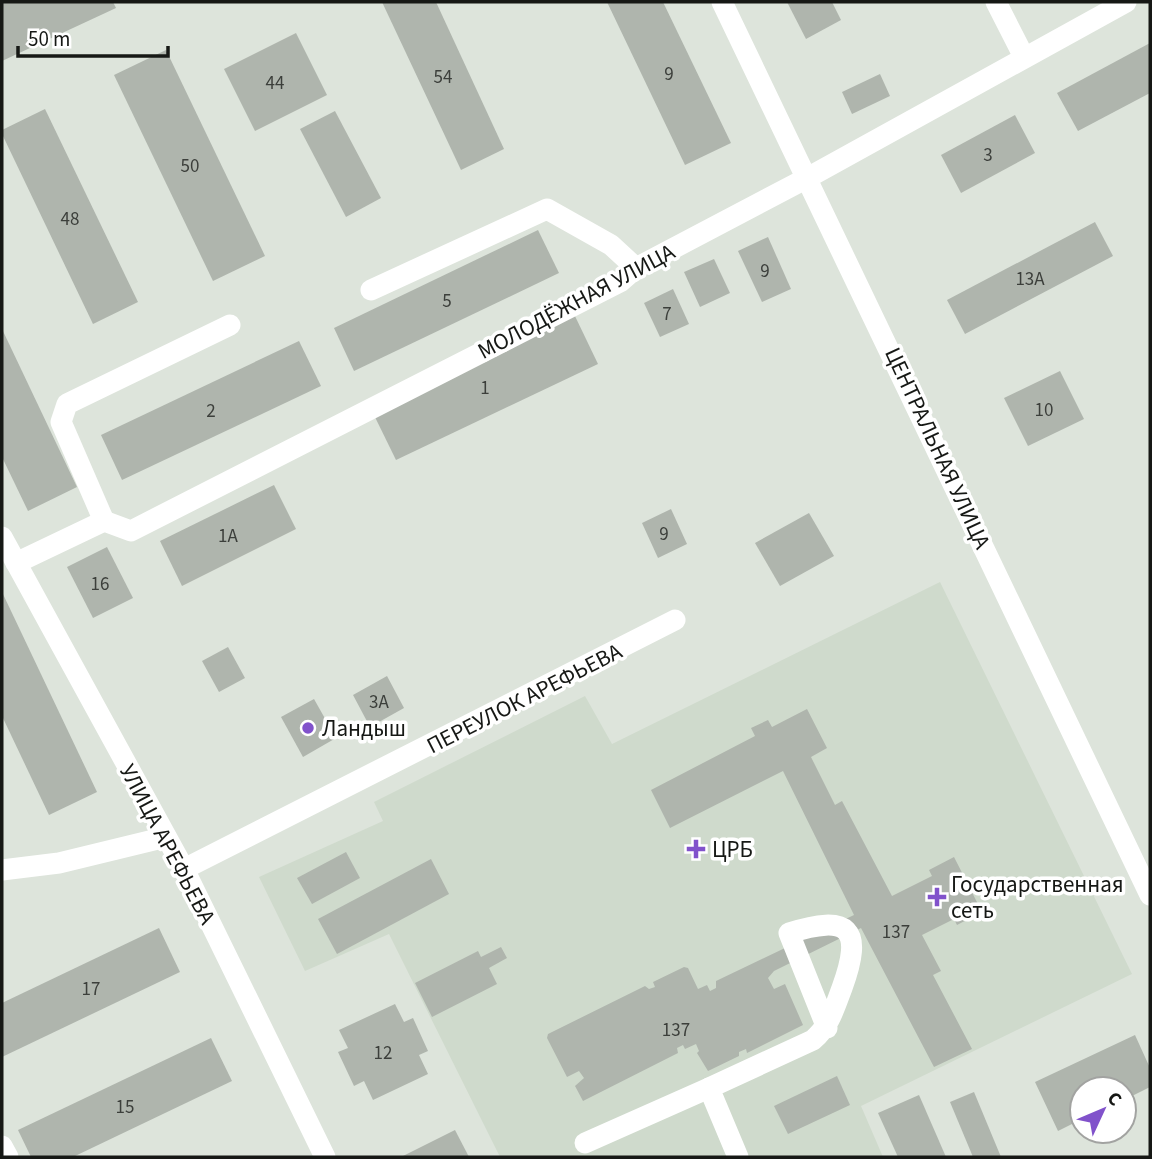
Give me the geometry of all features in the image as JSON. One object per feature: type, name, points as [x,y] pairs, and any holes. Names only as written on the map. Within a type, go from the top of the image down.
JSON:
[{"type":"street","name":"ЦЕНТРАЛЬНАЯ УЛИЦА","points":[[722,2],[809,177],[1150,895]]},
{"type":"street","points":[[996,2],[1024,57]]},
{"type":"street","name":"МОЛОДЁЖНАЯ УЛИЦА","points":[[104,521],[131,531],[620,282],[636,268],[809,177],[1126,2]]},
{"type":"street","points":[[371,290],[547,209],[611,245],[636,268]]},
{"type":"street","points":[[16,563],[104,521],[61,422],[67,404],[230,326]]},
{"type":"street","name":"УЛИЦА АРЕФЬЕВА","points":[[2,537],[184,869],[324,1157]]},
{"type":"street","name":"ПЕРЕУЛОК АРЕФЬЕВА","points":[[184,869],[675,620]]},
{"type":"street","points":[[2,870],[59,863],[166,837]]},
{"type":"street","points":[[585,1143],[813,1040],[827,1028],[853,957],[852,941],[845,931],[834,924],[818,924],[789,933],[827,1028]]},
{"type":"street","points":[[709,1088],[738,1157]]},
{"type":"street","points":[[2,1146],[8,1157]]},
{"type":"shaded area","name":"ЦРБ","points":[[940,582],[1132,974],[861,1106],[883,1157],[500,1157],[389,934],[305,971],[259,877],[383,821],[374,802],[585,696],[612,744]]},
{"type":"building","points":[[2,2],[113,2],[116,8],[2,61]]},
{"type":"building","points":[[382,2],[436,2],[504,149],[461,170]]},
{"type":"building","points":[[607,2],[663,2],[731,143],[685,165]]},
{"type":"building","points":[[787,2],[832,2],[841,20],[806,39]]},
{"type":"building","points":[[296,33],[327,95],[255,131],[224,69]]},
{"type":"building","points":[[1150,43],[1150,93],[1078,131],[1057,93]]},
{"type":"building","points":[[166,50],[265,256],[213,281],[114,75]]},
{"type":"building","points":[[880,74],[890,96],[852,114],[842,92]]},
{"type":"building","points":[[45,109],[138,302],[93,324],[2,134],[2,130]]},
{"type":"building","points":[[335,111],[381,198],[346,217],[300,129]]},
{"type":"building","points":[[1015,115],[1035,153],[961,193],[941,155]]},
{"type":"building","points":[[1095,222],[1113,256],[965,334],[947,300]]},
{"type":"building","points":[[538,230],[559,273],[354,371],[334,328]]},
{"type":"building","points":[[768,237],[791,289],[762,302],[738,251]]},
{"type":"building","points":[[714,259],[730,293],[700,307],[684,272]]},
{"type":"building","points":[[673,289],[689,324],[660,337],[644,303]]},
{"type":"building","points":[[574,314],[598,364],[396,460],[372,411]]},
{"type":"building","points":[[2,329],[77,487],[28,511],[2,457]]},
{"type":"building","points":[[299,341],[321,386],[122,480],[101,435]]},
{"type":"building","points":[[1060,371],[1084,419],[1028,446],[1004,398]]},
{"type":"building","points":[[274,485],[296,529],[182,586],[160,541]]},
{"type":"building","points":[[671,509],[687,544],[658,558],[642,523]]},
{"type":"building","points":[[809,513],[834,556],[780,586],[755,543]]},
{"type":"building","points":[[107,547],[133,598],[93,618],[67,567]]},
{"type":"building","points":[[2,592],[97,792],[49,815],[2,716]]},
{"type":"building","points":[[228,647],[245,678],[219,692],[202,661]]},
{"type":"building","points":[[387,676],[404,708],[370,727],[353,695]]},
{"type":"building","name":"Ландыш","points":[[314,699],[336,738],[303,757],[281,717]]},
{"type":"building","points":[[807,709],[827,748],[811,757],[835,805],[842,801],[892,896],[932,876],[929,870],[954,857],[982,912],[957,925],[954,919],[922,935],[941,971],[933,975],[972,1049],[934,1067],[861,928],[774,971],[768,978],[774,989],[785,984],[803,1025],[747,1053],[746,1049],[739,1052],[739,1056],[708,1071],[697,1053],[699,1051],[696,1044],[685,1049],[683,1045],[677,1048],[678,1053],[583,1101],[575,1086],[584,1078],[579,1071],[567,1077],[547,1038],[548,1034],[645,986],[649,989],[655,987],[653,982],[684,967],[688,968],[698,989],[707,985],[710,991],[716,988],[716,981],[854,915],[783,771],[670,828],[651,790],[755,736],[751,728],[768,720],[772,727]]},
{"type":"building","points":[[346,852],[360,878],[312,904],[297,878]]},
{"type":"building","points":[[431,859],[449,894],[337,954],[318,919]]},
{"type":"building","points":[[159,928],[180,972],[2,1057],[2,1003]]},
{"type":"building","points":[[501,947],[507,958],[489,968],[497,984],[432,1017],[415,983],[478,951],[481,957]]},
{"type":"building","points":[[395,1004],[404,1022],[413,1018],[428,1051],[419,1055],[428,1074],[373,1100],[364,1081],[354,1086],[338,1052],[348,1048],[339,1030]]},
{"type":"building","points":[[1135,1035],[1150,1068],[1150,1087],[1138,1093],[1138,1075],[1068,1075],[1068,1126],[1058,1131],[1035,1082]]},
{"type":"building","points":[[211,1038],[232,1081],[73,1157],[31,1157],[18,1130]]},
{"type":"building","points":[[837,1076],[850,1105],[788,1134],[774,1106]]},
{"type":"building","points":[[974,1092],[1001,1157],[973,1157],[950,1102]]},
{"type":"building","points":[[919,1095],[946,1157],[898,1157],[878,1113]]},
{"type":"building","points":[[455,1130],[469,1157],[401,1157]]},
{"type":"place","name":"Ландыш","points":[[308,728]]},
{"type":"place","name":"ЦРБ","points":[[696,849]]},
{"type":"place","name":"Государственная сеть","points":[[937,897]]}]
